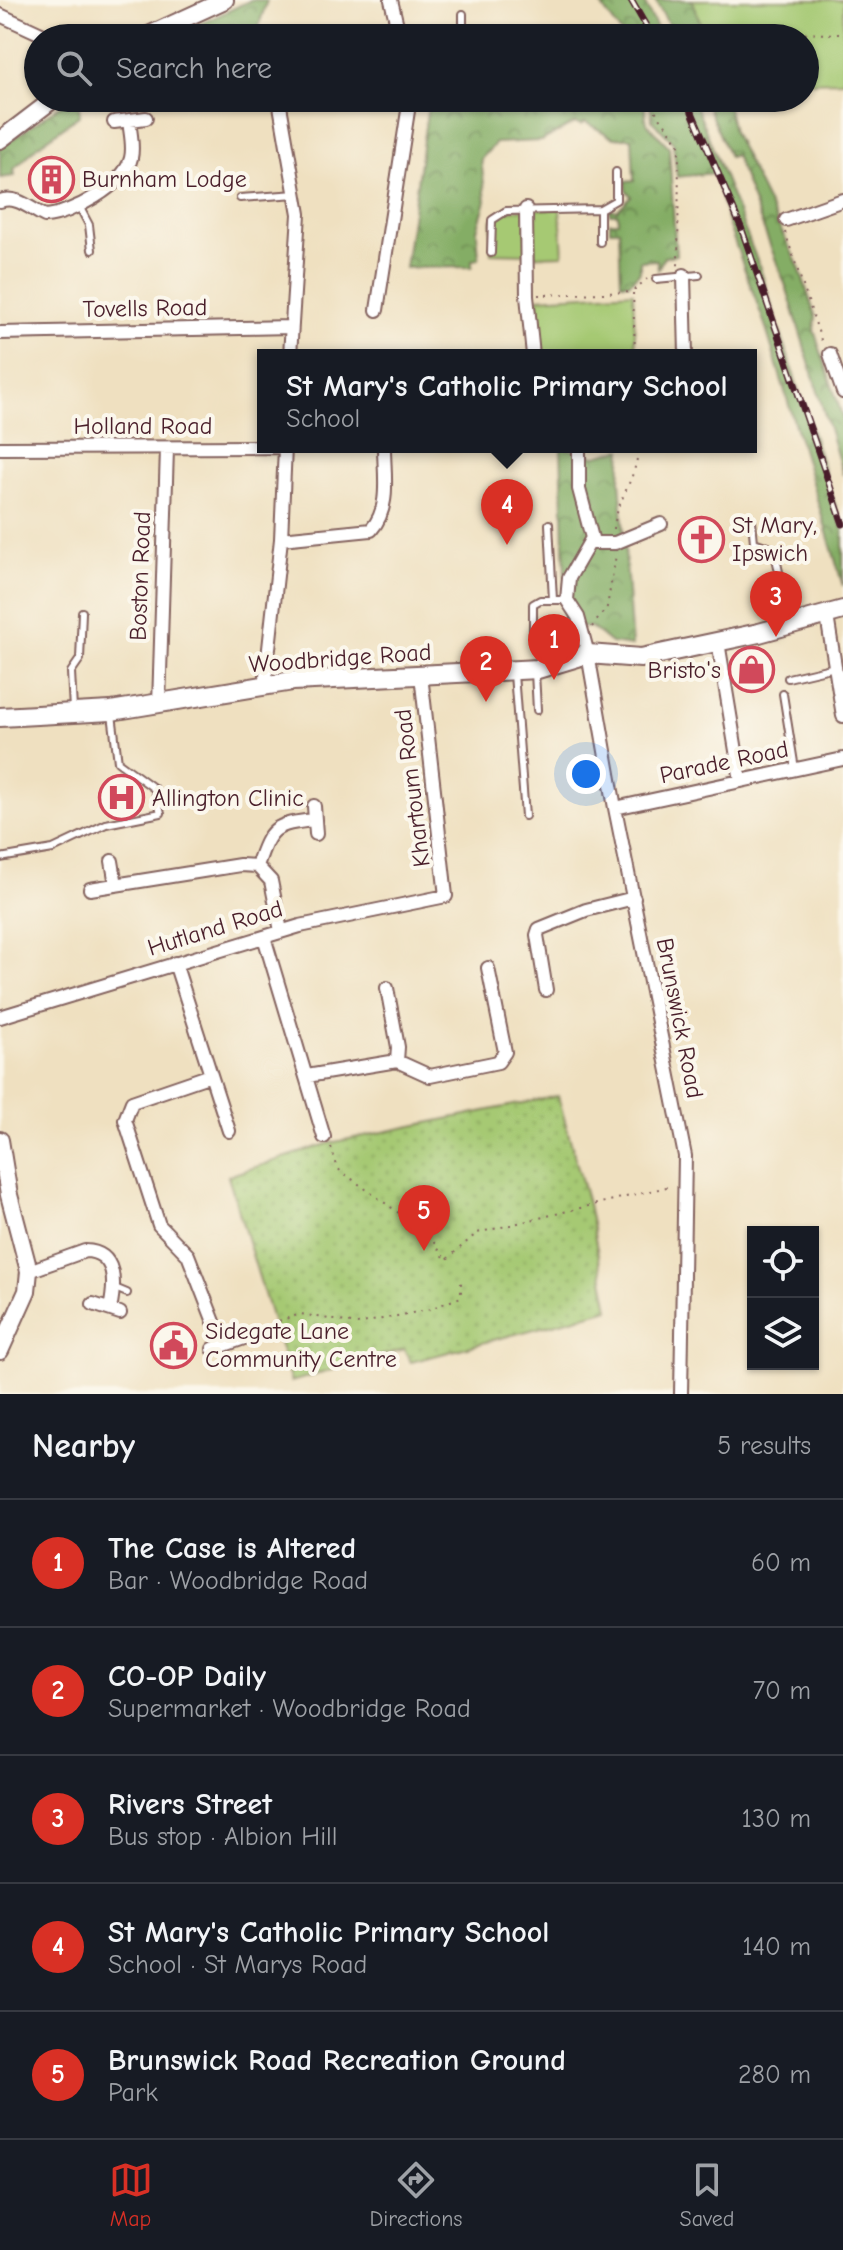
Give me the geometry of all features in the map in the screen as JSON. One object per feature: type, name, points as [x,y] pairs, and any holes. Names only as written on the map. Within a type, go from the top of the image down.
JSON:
[{"type":"main road","points":[[588,654],[641,658],[791,626],[835,613]]},
{"type":"main road","name":"Woodbridge Road","points":[[0,717],[111,711],[265,685],[535,669],[588,654]]},
{"type":"street","points":[[391,0],[397,24]]},
{"type":"street","points":[[170,24],[216,1]]},
{"type":"street","points":[[0,15],[24,26]]},
{"type":"street","points":[[0,140],[37,112]]},
{"type":"street","points":[[281,112],[299,214],[290,349]]},
{"type":"street","points":[[377,310],[408,112]]},
{"type":"street","points":[[114,122],[146,118]]},
{"type":"street","points":[[0,201],[7,198],[24,203],[45,216],[57,216],[79,206],[114,183],[128,167],[132,145],[129,120]]},
{"type":"street","points":[[786,220],[843,200]]},
{"type":"street","points":[[526,209],[527,296],[532,349]]},
{"type":"street","points":[[684,275],[686,349]]},
{"type":"street","name":"Tovells Road","points":[[0,333],[291,327]]},
{"type":"street","points":[[830,354],[843,392]]},
{"type":"street","name":"Holland Road","points":[[0,448],[257,447]]},
{"type":"street","name":"Boston Road","points":[[159,705],[167,449]]},
{"type":"street","points":[[265,685],[281,539],[285,453]]},
{"type":"street","points":[[281,539],[371,530],[382,515],[384,505],[384,453]]},
{"type":"street","points":[[567,600],[569,578],[590,543],[592,531],[579,489],[583,453]]},
{"type":"street","points":[[590,543],[615,543],[661,524]]},
{"type":"street","name":"Brunswick Road","points":[[567,600],[581,625],[588,654],[615,808],[685,1156],[681,1394]]},
{"type":"street","points":[[835,613],[835,667],[843,716]]},
{"type":"street","points":[[718,642],[741,781]]},
{"type":"street","name":"Khartoum Road","points":[[421,675],[446,896]]},
{"type":"street","name":"Parade Road","points":[[615,808],[843,759]]},
{"type":"street","points":[[257,866],[269,833],[275,827],[314,813],[316,834]]},
{"type":"street","points":[[112,861],[116,885]]},
{"type":"street","points":[[90,889],[240,865],[257,866],[271,881],[281,931]]},
{"type":"street","name":"Hutland Road","points":[[0,1017],[281,931],[446,896]]},
{"type":"street","points":[[546,990],[537,935],[539,929],[586,910],[634,898]]},
{"type":"street","points":[[264,937],[324,1137]]},
{"type":"street","points":[[175,963],[229,1131]]},
{"type":"street","points":[[307,1076],[397,1061],[430,1076],[498,1062],[503,1057],[488,968]]},
{"type":"street","points":[[387,988],[398,1047],[397,1061]]},
{"type":"street","points":[[211,1075],[132,1102],[125,1120],[159,1225],[188,1255],[218,1347],[247,1337]]},
{"type":"street","points":[[0,1140],[9,1195],[29,1271],[27,1291],[0,1351]]},
{"type":"street","points":[[29,1271],[85,1251],[94,1251],[107,1260],[121,1291],[115,1311],[93,1304]]},
{"type":"lane","points":[[463,14],[463,24]]},
{"type":"lane","points":[[491,253],[492,220],[506,211],[600,209],[616,200],[616,172]]},
{"type":"lane","points":[[240,198],[296,194]]},
{"type":"lane","points":[[79,206],[89,225],[92,250]]},
{"type":"lane","points":[[600,209],[600,242]]},
{"type":"lane","points":[[656,279],[699,275]]},
{"type":"lane","points":[[752,521],[754,542],[774,549],[791,626]]},
{"type":"lane","points":[[549,524],[553,600]]},
{"type":"lane","points":[[533,643],[533,604],[567,600]]},
{"type":"lane","points":[[73,714],[71,672],[80,659],[82,612]]},
{"type":"lane","points":[[788,678],[835,667]]},
{"type":"lane","points":[[535,669],[537,710]]},
{"type":"lane","points":[[514,670],[525,816]]},
{"type":"lane","points":[[783,694],[795,769]]},
{"type":"lane","points":[[0,858],[53,849],[106,824],[161,813],[155,789],[118,762],[111,711]]},
{"type":"path","points":[[819,34],[843,34]]},
{"type":"path","points":[[656,112],[679,143],[678,265],[684,275]]},
{"type":"path","points":[[786,220],[785,236],[819,338],[830,354]]},
{"type":"path","points":[[635,349],[633,292],[641,281],[656,279]]},
{"type":"path","points":[[527,296],[633,292]]},
{"type":"path","points":[[324,1137],[338,1169],[428,1234],[446,1260],[477,1233],[676,1185]]},
{"type":"path","points":[[247,1337],[252,1329],[301,1314],[357,1324],[427,1310],[461,1297],[461,1282]]},
{"type":"green space","points":[[251,0],[267,0],[259,24],[200,24]]},
{"type":"green space","points":[[597,0],[643,0],[655,24],[615,24]]},
{"type":"green space","points":[[655,0],[692,0],[701,24],[668,24]]},
{"type":"green space","points":[[692,0],[843,0],[843,81],[819,82],[819,24],[701,24]]},
{"type":"green space","points":[[51,112],[80,112],[80,115],[39,145],[14,169],[15,176],[0,178],[0,148]]},
{"type":"green space","points":[[427,112],[645,112],[647,123],[669,147],[676,255],[664,257],[658,269],[657,260],[640,261],[640,272],[629,283],[621,283],[619,230],[610,230],[610,222],[618,222],[618,214],[610,214],[609,208],[617,211],[631,196],[626,190],[625,181],[634,180],[632,138],[614,138],[585,122],[582,125],[575,123],[541,141],[496,143],[481,159],[486,201],[477,230],[479,259],[472,260],[472,267],[405,268]]},
{"type":"green space","points":[[651,112],[699,112],[760,268],[843,530],[843,586],[765,325],[728,224],[714,173],[677,177],[673,142],[652,121]]},
{"type":"green space","points":[[710,112],[729,112],[733,132],[799,267],[816,318],[814,330],[843,419],[843,475],[787,289],[735,155],[729,157]]},
{"type":"green space","points":[[526,209],[527,254],[491,253],[492,220],[506,211]]},
{"type":"green space","points":[[533,209],[560,209],[563,255],[535,256]]},
{"type":"green space","points":[[633,292],[636,349],[542,349],[538,298]]},
{"type":"green space","points":[[561,453],[596,456],[622,453],[620,480],[632,646],[611,643],[591,627],[576,628],[566,610]]},
{"type":"green space","points":[[558,1096],[588,1204],[609,1309],[411,1362],[404,1349],[291,1382],[228,1176],[330,1143]]},
{"type":"railway","points":[[631,0],[645,24]]},
{"type":"railway","points":[[692,112],[741,227],[843,524]]},
{"type":"place","name":"Burnham Lodge","points":[[51,179]]},
{"type":"place","name":"St Mary, Ipswich","points":[[701,539]]},
{"type":"place","name":"St Mary's Catholic Primary School","points":[[507,545]]},
{"type":"place","name":"Rivers Street","points":[[776,637]]},
{"type":"place","name":"Bristo's","points":[[752,670]]},
{"type":"place","name":"The Case is Altered","points":[[554,680]]},
{"type":"place","name":"CO-OP Daily","points":[[486,702]]},
{"type":"place","name":"Allington Clinic","points":[[121,798]]},
{"type":"place","name":"Brunswick Road Recreation Ground","points":[[424,1251]]},
{"type":"place","name":"Sidegate Lane Community Centre","points":[[174,1345]]}]
